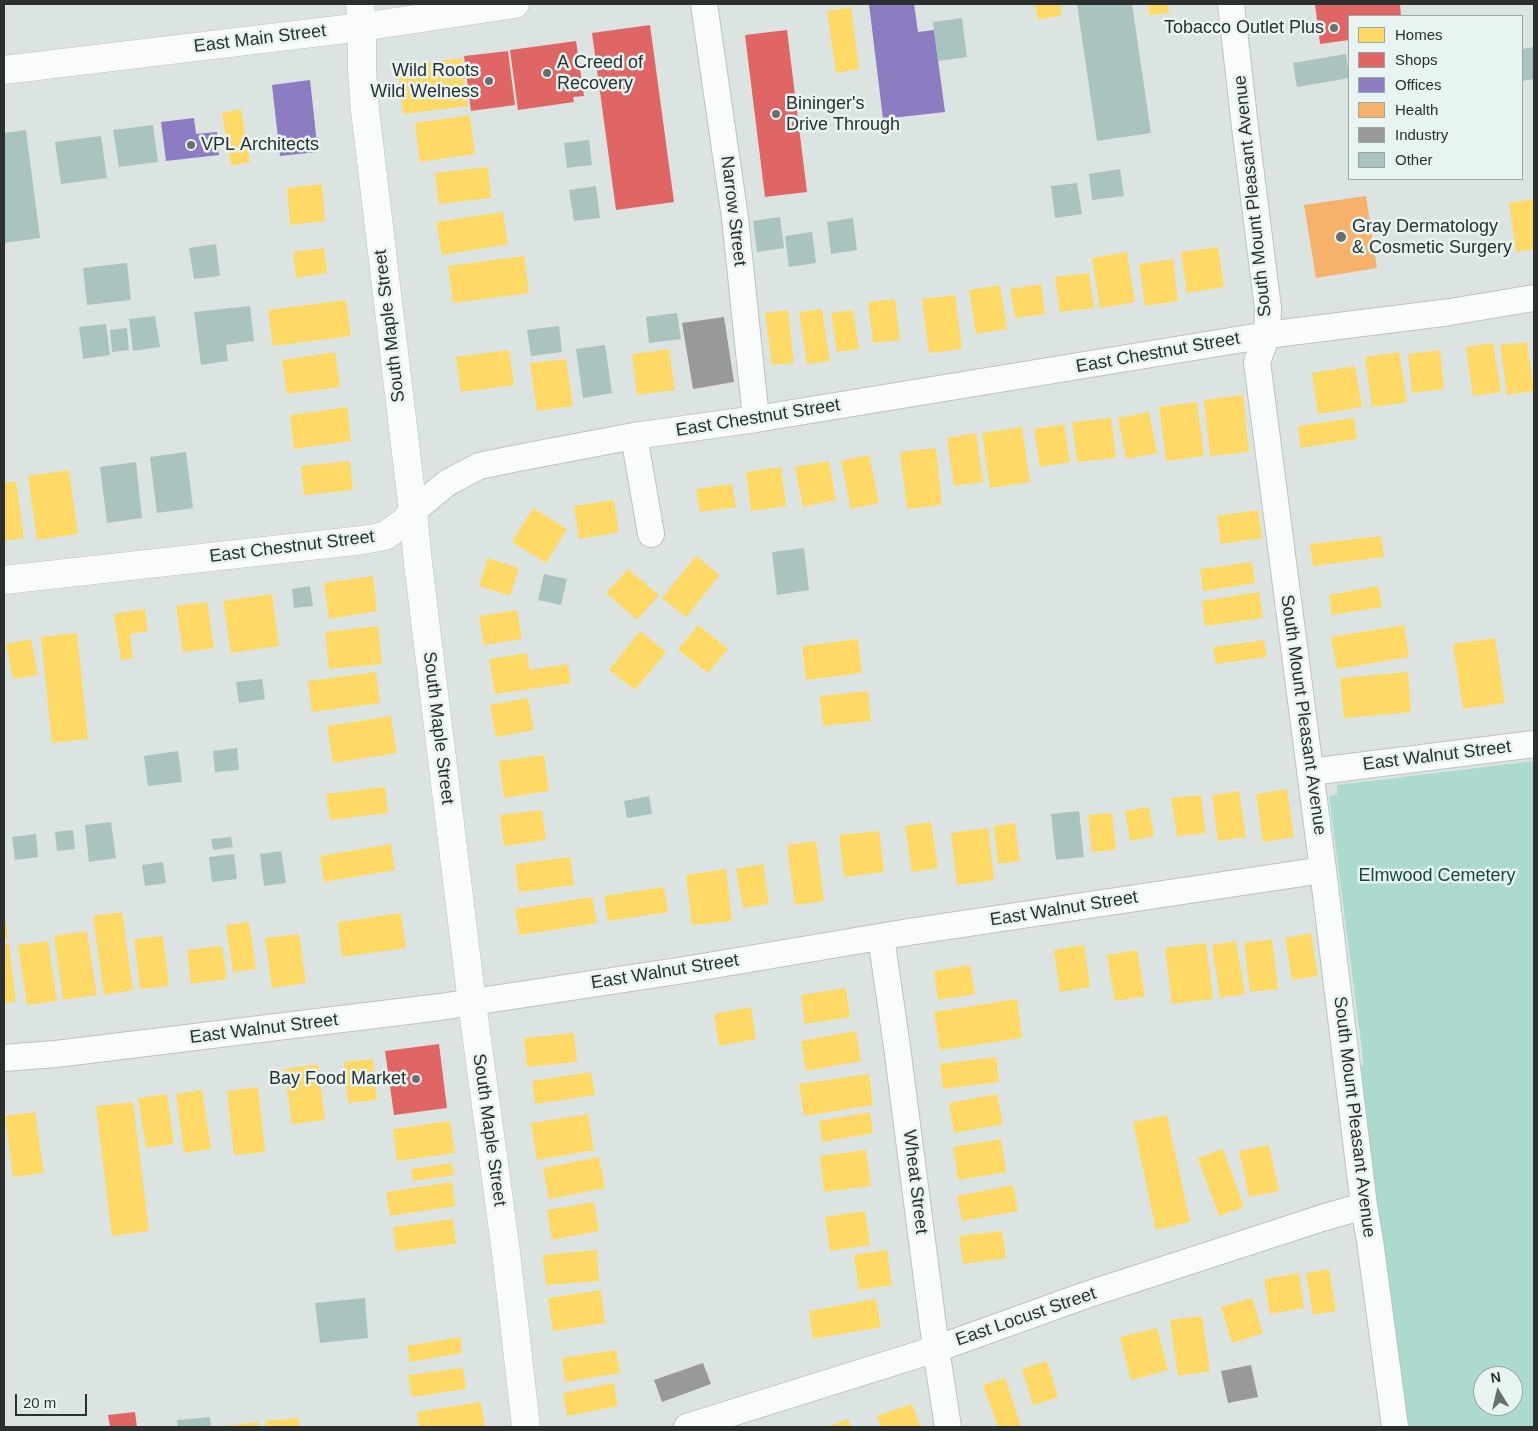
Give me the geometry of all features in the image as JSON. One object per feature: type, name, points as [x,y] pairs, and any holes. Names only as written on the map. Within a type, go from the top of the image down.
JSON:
[{"type":"street","name":"East Main Street","points":[[4,70],[361,15],[515,4]]},
{"type":"street","name":"Narrow Street","points":[[704,4],[735,218],[756,419]]},
{"type":"street","name":"South Mount Pleasant Avenue","points":[[1231,4],[1268,308],[1266,335],[1257,362],[1323,870],[1364,1206],[1395,1427]]},
{"type":"street","name":"South Maple Street","points":[[361,15],[365,110],[418,563],[472,1003],[506,1252],[526,1427]]},
{"type":"street","name":"East Chestnut Street","points":[[4,580],[385,536],[447,484],[480,466],[634,436],[756,419],[1266,335],[1450,312],[1534,298]]},
{"type":"street","points":[[634,436],[651,534]]},
{"type":"street","name":"East Walnut Street","points":[[1310,772],[1534,744]]},
{"type":"street","name":"East Walnut Street","points":[[4,1058],[472,1003],[881,937],[1323,870]]},
{"type":"street","name":"Wheat Street","points":[[881,937],[948,1427]]},
{"type":"street","name":"East Locust Street","points":[[688,1427],[936,1349],[1086,1296],[1312,1221],[1364,1206]]},
{"type":"green space","name":"Elmwood Cemetery","points":[[1534,761],[1534,1427],[1405,1427],[1358,1070],[1363,1064],[1362,1050],[1329,796],[1337,794],[1337,785]]},
{"type":"building: Homes","points":[[1035,4],[1060,4],[1062,15],[1038,20]]},
{"type":"building: Homes","points":[[1148,4],[1168,4],[1169,13],[1149,15]]},
{"type":"building: Homes","points":[[851,7],[859,69],[836,73],[827,11]]},
{"type":"building: Homes","points":[[462,58],[468,106],[403,114],[397,66]]},
{"type":"building: Homes","points":[[241,109],[250,162],[231,166],[222,113]]},
{"type":"building: Homes","points":[[470,115],[475,154],[420,162],[415,123]]},
{"type":"building: Homes","points":[[488,167],[491,198],[439,204],[435,173]]},
{"type":"building: Homes","points":[[322,184],[325,221],[290,225],[287,188]]},
{"type":"building: Homes","points":[[1534,199],[1534,249],[1516,252],[1509,203]]},
{"type":"building: Homes","points":[[503,212],[508,244],[442,255],[436,222]]},
{"type":"building: Homes","points":[[1218,247],[1224,287],[1187,293],[1181,252]]},
{"type":"building: Homes","points":[[324,248],[327,273],[296,278],[293,252]]},
{"type":"building: Homes","points":[[1127,252],[1135,302],[1100,308],[1092,258]]},
{"type":"building: Homes","points":[[524,256],[529,293],[453,303],[448,266]]},
{"type":"building: Homes","points":[[1173,259],[1178,301],[1145,306],[1139,264]]},
{"type":"building: Homes","points":[[1089,273],[1094,308],[1060,312],[1055,277]]},
{"type":"building: Homes","points":[[1041,284],[1045,314],[1015,318],[1010,289]]},
{"type":"building: Homes","points":[[1000,285],[1007,329],[976,334],[969,290]]},
{"type":"building: Homes","points":[[955,295],[962,349],[929,353],[922,299]]},
{"type":"building: Homes","points":[[895,299],[900,340],[873,343],[868,302]]},
{"type":"building: Homes","points":[[346,300],[351,336],[273,346],[268,310]]},
{"type":"building: Homes","points":[[822,309],[830,361],[807,364],[799,312]]},
{"type":"building: Homes","points":[[788,310],[794,363],[772,365],[765,313]]},
{"type":"building: Homes","points":[[853,310],[859,349],[837,352],[831,313]]},
{"type":"building: Homes","points":[[1527,342],[1534,391],[1507,395],[1500,345]]},
{"type":"building: Homes","points":[[1493,343],[1501,392],[1473,396],[1466,347]]},
{"type":"building: Homes","points":[[669,349],[675,390],[637,395],[632,354]]},
{"type":"building: Homes","points":[[509,350],[514,385],[461,392],[456,357]]},
{"type":"building: Homes","points":[[1440,350],[1444,389],[1412,393],[1408,354]]},
{"type":"building: Homes","points":[[335,352],[340,387],[287,394],[282,360]]},
{"type":"building: Homes","points":[[1399,352],[1407,402],[1372,407],[1365,357]]},
{"type":"building: Homes","points":[[566,359],[573,406],[537,411],[530,363]]},
{"type":"building: Homes","points":[[1355,366],[1362,407],[1318,414],[1312,373]]},
{"type":"building: Homes","points":[[1243,395],[1249,452],[1210,456],[1204,400]]},
{"type":"building: Homes","points":[[1197,402],[1204,456],[1166,461],[1159,407]]},
{"type":"building: Homes","points":[[347,407],[351,441],[294,449],[290,415]]},
{"type":"building: Homes","points":[[1149,412],[1157,453],[1126,459],[1118,418]]},
{"type":"building: Homes","points":[[1111,418],[1116,458],[1077,462],[1072,422]]},
{"type":"building: Homes","points":[[1354,418],[1357,439],[1301,448],[1298,426]]},
{"type":"building: Homes","points":[[1064,424],[1070,462],[1040,467],[1034,429]]},
{"type":"building: Homes","points":[[1022,427],[1030,482],[990,488],[982,433]]},
{"type":"building: Homes","points":[[976,433],[983,482],[954,486],[947,438]]},
{"type":"building: Homes","points":[[936,448],[942,505],[907,509],[900,452]]},
{"type":"building: Homes","points":[[869,455],[879,503],[851,509],[841,461]]},
{"type":"building: Homes","points":[[350,461],[353,490],[304,495],[301,466]]},
{"type":"building: Homes","points":[[829,461],[836,500],[803,507],[795,467]]},
{"type":"building: Homes","points":[[781,467],[786,506],[751,511],[746,472]]},
{"type":"building: Homes","points":[[69,470],[78,534],[37,540],[28,476]]},
{"type":"building: Homes","points":[[16,481],[24,538],[4,541],[4,483]]},
{"type":"building: Homes","points":[[732,484],[736,507],[700,512],[696,489]]},
{"type":"building: Homes","points":[[614,500],[619,532],[579,539],[574,506]]},
{"type":"building: Homes","points":[[533,508],[567,529],[546,563],[512,542]]},
{"type":"building: Homes","points":[[1258,510],[1262,538],[1221,544],[1217,516]]},
{"type":"building: Homes","points":[[1381,536],[1384,557],[1313,566],[1310,544]]},
{"type":"building: Homes","points":[[696,556],[720,575],[686,617],[662,598]]},
{"type":"building: Homes","points":[[488,558],[519,568],[510,596],[479,586]]},
{"type":"building: Homes","points":[[1252,562],[1255,583],[1203,591],[1200,569]]},
{"type":"building: Homes","points":[[628,569],[659,595],[637,620],[606,593]]},
{"type":"building: Homes","points":[[373,576],[377,611],[329,619],[324,583]]},
{"type":"building: Homes","points":[[1378,586],[1382,607],[1332,615],[1329,595]]},
{"type":"building: Homes","points":[[1259,592],[1263,618],[1205,626],[1202,601]]},
{"type":"building: Homes","points":[[272,594],[279,646],[231,653],[223,601]]},
{"type":"building: Homes","points":[[207,602],[214,648],[183,652],[176,606]]},
{"type":"building: Homes","points":[[145,609],[148,631],[130,634],[133,658],[121,660],[114,614]]},
{"type":"building: Homes","points":[[517,610],[522,639],[484,645],[479,616]]},
{"type":"building: Homes","points":[[698,625],[728,649],[708,673],[678,650]]},
{"type":"building: Homes","points":[[1404,625],[1409,657],[1337,669],[1331,637]]},
{"type":"building: Homes","points":[[378,626],[382,664],[329,669],[325,632]]},
{"type":"building: Homes","points":[[640,631],[666,652],[635,690],[609,670]]},
{"type":"building: Homes","points":[[77,633],[88,739],[52,743],[41,637]]},
{"type":"building: Homes","points":[[1495,638],[1505,703],[1463,709],[1453,644]]},
{"type":"building: Homes","points":[[31,639],[38,675],[13,679],[6,644]]},
{"type":"building: Homes","points":[[858,639],[862,673],[806,680],[802,646]]},
{"type":"building: Homes","points":[[1264,640],[1267,657],[1216,664],[1213,647]]},
{"type":"building: Homes","points":[[527,653],[529,670],[568,664],[571,683],[495,694],[489,659]]},
{"type":"building: Homes","points":[[376,672],[380,703],[312,712],[308,681]]},
{"type":"building: Homes","points":[[1408,672],[1411,712],[1344,718],[1340,678]]},
{"type":"building: Homes","points":[[868,691],[871,721],[823,726],[820,696]]},
{"type":"building: Homes","points":[[528,698],[534,730],[496,737],[490,705]]},
{"type":"building: Homes","points":[[391,716],[397,753],[333,763],[327,726]]},
{"type":"building: Homes","points":[[544,755],[549,791],[504,798],[499,761]]},
{"type":"building: Homes","points":[[385,787],[388,813],[330,820],[326,794]]},
{"type":"building: Homes","points":[[1287,789],[1294,837],[1263,842],[1256,794]]},
{"type":"building: Homes","points":[[1239,791],[1246,837],[1218,841],[1212,795]]},
{"type":"building: Homes","points":[[1201,795],[1206,833],[1177,836],[1171,798]]},
{"type":"building: Homes","points":[[1149,807],[1154,836],[1130,841],[1125,811]]},
{"type":"building: Homes","points":[[542,810],[546,840],[504,846],[500,815]]},
{"type":"building: Homes","points":[[1112,813],[1116,850],[1092,852],[1088,815]]},
{"type":"building: Homes","points":[[931,822],[938,868],[912,872],[905,826]]},
{"type":"building: Homes","points":[[1015,823],[1020,861],[998,864],[994,826]]},
{"type":"building: Homes","points":[[988,828],[994,880],[957,885],[951,833]]},
{"type":"building: Homes","points":[[879,831],[884,872],[844,877],[839,835]]},
{"type":"building: Homes","points":[[816,841],[824,901],[795,905],[787,845]]},
{"type":"building: Homes","points":[[391,844],[395,870],[324,882],[320,856]]},
{"type":"building: Homes","points":[[570,857],[574,885],[519,892],[515,864]]},
{"type":"building: Homes","points":[[763,864],[769,904],[743,908],[736,869]]},
{"type":"building: Homes","points":[[726,869],[732,921],[692,925],[686,875]]},
{"type":"building: Homes","points":[[664,887],[668,912],[608,921],[604,896]]},
{"type":"building: Homes","points":[[592,897],[597,923],[519,935],[515,909]]},
{"type":"building: Homes","points":[[122,912],[133,990],[104,995],[93,916]]},
{"type":"building: Homes","points":[[401,913],[406,948],[342,957],[338,922]]},
{"type":"building: Homes","points":[[4,916],[8,938],[4,939]]},
{"type":"building: Homes","points":[[249,922],[256,969],[233,972],[226,925]]},
{"type":"building: Homes","points":[[87,931],[97,995],[63,1000],[54,936]]},
{"type":"building: Homes","points":[[1311,933],[1318,976],[1292,980],[1285,938]]},
{"type":"building: Homes","points":[[299,934],[306,983],[272,988],[265,938]]},
{"type":"building: Homes","points":[[163,936],[169,986],[140,989],[134,939]]},
{"type":"building: Homes","points":[[1272,939],[1278,989],[1250,992],[1244,943]]},
{"type":"building: Homes","points":[[48,941],[57,1001],[27,1005],[18,945]]},
{"type":"building: Homes","points":[[1236,941],[1245,994],[1220,998],[1212,945]]},
{"type":"building: Homes","points":[[9,943],[16,1002],[4,1003],[4,944]]},
{"type":"building: Homes","points":[[1206,943],[1213,999],[1172,1004],[1165,948]]},
{"type":"building: Homes","points":[[1084,945],[1090,987],[1060,992],[1054,950]]},
{"type":"building: Homes","points":[[222,946],[227,979],[191,984],[187,950]]},
{"type":"building: Homes","points":[[1137,950],[1145,996],[1115,1001],[1107,955]]},
{"type":"building: Homes","points":[[970,965],[975,994],[938,1000],[934,971]]},
{"type":"building: Homes","points":[[846,988],[850,1017],[805,1024],[801,995]]},
{"type":"building: Homes","points":[[1017,999],[1022,1038],[940,1050],[934,1012]]},
{"type":"building: Homes","points":[[751,1007],[756,1039],[719,1046],[714,1014]]},
{"type":"building: Homes","points":[[856,1031],[861,1061],[806,1071],[801,1041]]},
{"type":"building: Homes","points":[[574,1033],[577,1062],[527,1067],[524,1038]]},
{"type":"building: Homes","points":[[996,1057],[999,1082],[943,1089],[940,1064]]},
{"type":"building: Homes","points":[[373,1059],[377,1100],[348,1103],[344,1062]]},
{"type":"building: Homes","points":[[318,1064],[325,1120],[292,1124],[284,1069]]},
{"type":"building: Homes","points":[[591,1072],[595,1095],[535,1104],[532,1081]]},
{"type":"building: Homes","points":[[869,1074],[873,1105],[804,1116],[799,1084]]},
{"type":"building: Homes","points":[[258,1087],[265,1152],[234,1155],[227,1091]]},
{"type":"building: Homes","points":[[202,1090],[211,1149],[184,1153],[176,1094]]},
{"type":"building: Homes","points":[[167,1094],[174,1144],[146,1148],[138,1098]]},
{"type":"building: Homes","points":[[997,1094],[1003,1124],[954,1133],[949,1103]]},
{"type":"building: Homes","points":[[133,1102],[149,1231],[112,1236],[96,1106]]},
{"type":"building: Homes","points":[[35,1112],[44,1173],[13,1177],[5,1116]]},
{"type":"building: Homes","points":[[870,1112],[873,1133],[822,1142],[819,1121]]},
{"type":"building: Homes","points":[[588,1114],[594,1150],[537,1160],[531,1123]]},
{"type":"building: Homes","points":[[1167,1115],[1190,1222],[1156,1230],[1133,1122]]},
{"type":"building: Homes","points":[[450,1121],[455,1153],[397,1161],[393,1129]]},
{"type":"building: Homes","points":[[1001,1139],[1006,1172],[958,1180],[953,1147]]},
{"type":"building: Homes","points":[[1269,1145],[1279,1191],[1249,1197],[1239,1151]]},
{"type":"building: Homes","points":[[1223,1149],[1244,1207],[1219,1216],[1198,1158]]},
{"type":"building: Homes","points":[[866,1150],[871,1186],[824,1192],[820,1156]]},
{"type":"building: Homes","points":[[599,1157],[605,1188],[549,1199],[543,1168]]},
{"type":"building: Homes","points":[[452,1163],[454,1175],[413,1181],[411,1169]]},
{"type":"building: Homes","points":[[452,1182],[455,1206],[390,1216],[386,1192]]},
{"type":"building: Homes","points":[[1013,1185],[1018,1211],[962,1221],[957,1196]]},
{"type":"building: Homes","points":[[594,1202],[599,1231],[552,1240],[547,1210]]},
{"type":"building: Homes","points":[[865,1211],[870,1245],[830,1251],[825,1217]]},
{"type":"building: Homes","points":[[453,1219],[456,1244],[396,1251],[393,1227]]},
{"type":"building: Homes","points":[[1002,1231],[1006,1258],[963,1264],[959,1236]]},
{"type":"building: Homes","points":[[597,1250],[599,1281],[546,1285],[543,1255]]},
{"type":"building: Homes","points":[[887,1250],[892,1285],[859,1290],[854,1255]]},
{"type":"building: Homes","points":[[1329,1269],[1336,1311],[1313,1315],[1306,1273]]},
{"type":"building: Homes","points":[[1299,1273],[1304,1308],[1270,1314],[1264,1279]]},
{"type":"building: Homes","points":[[601,1290],[605,1323],[553,1331],[548,1298]]},
{"type":"building: Homes","points":[[1252,1298],[1263,1333],[1232,1343],[1221,1307]]},
{"type":"building: Homes","points":[[876,1299],[881,1327],[813,1339],[809,1311]]},
{"type":"building: Homes","points":[[1202,1316],[1210,1371],[1178,1376],[1170,1320]]},
{"type":"building: Homes","points":[[1157,1328],[1168,1370],[1131,1380],[1120,1337]]},
{"type":"building: Homes","points":[[460,1337],[462,1353],[410,1362],[407,1346]]},
{"type":"building: Homes","points":[[616,1350],[620,1373],[565,1382],[562,1358]]},
{"type":"building: Homes","points":[[1047,1361],[1058,1397],[1033,1405],[1022,1369]]},
{"type":"building: Homes","points":[[463,1368],[466,1389],[412,1397],[408,1375]]},
{"type":"building: Homes","points":[[1005,1378],[1021,1426],[998,1427],[983,1385]]},
{"type":"building: Homes","points":[[614,1383],[618,1406],[567,1416],[563,1393]]},
{"type":"building: Homes","points":[[481,1402],[485,1427],[419,1427],[417,1412]]},
{"type":"building: Homes","points":[[912,1404],[920,1427],[881,1427],[877,1416]]},
{"type":"building: Homes","points":[[299,1418],[300,1427],[266,1427],[265,1421]]},
{"type":"building: Homes","points":[[848,1419],[851,1427],[826,1427]]},
{"type":"building: Homes","points":[[258,1422],[259,1427],[224,1427],[224,1426]]},
{"type":"building: Shops","name":"Tobacco Outlet Plus","points":[[1315,4],[1400,4],[1401,15],[1348,15],[1348,40],[1320,44]]},
{"type":"building: Shops","points":[[650,25],[674,202],[616,210],[592,33]]},
{"type":"building: Shops","name":"Bininger's Drive Through","points":[[787,30],[807,192],[765,197],[745,35]]},
{"type":"building: Shops","name":"A Creed of Recovery","points":[[576,41],[584,96],[573,97],[574,102],[518,110],[510,50]]},
{"type":"building: Shops","name":"Wild Roots Wild Welness","points":[[508,51],[515,105],[471,111],[464,56]]},
{"type":"building: Shops","name":"Bay Food Market","points":[[439,1044],[447,1108],[394,1115],[385,1051]]},
{"type":"building: Shops","points":[[135,1412],[137,1427],[110,1427],[108,1415]]},
{"type":"building: Offices","points":[[869,4],[914,4],[918,32],[934,30],[945,112],[883,119]]},
{"type":"building: Offices","points":[[310,80],[318,152],[280,156],[272,85]]},
{"type":"building: Offices","name":"VPL Architects","points":[[194,118],[196,134],[217,132],[219,155],[166,161],[161,122]]},
{"type":"building: Health","name":"Gray Dermatology & Cosmetic Surgery","points":[[1366,196],[1377,268],[1316,278],[1304,205]]},
{"type":"building: Industry","points":[[724,317],[734,382],[693,389],[682,323]]},
{"type":"building: Industry","points":[[703,1363],[711,1384],[662,1402],[654,1380]]},
{"type":"building: Industry","points":[[1251,1365],[1258,1397],[1228,1403],[1221,1371]]},
{"type":"building: Other","points":[[1077,4],[1132,4],[1151,133],[1097,141]]},
{"type":"building: Other","points":[[962,18],[967,57],[938,61],[933,22]]},
{"type":"building: Other","points":[[1534,47],[1534,79],[1523,81],[1523,49]]},
{"type":"building: Other","points":[[1346,54],[1348,78],[1297,87],[1293,63]]},
{"type":"building: Other","points":[[153,125],[158,162],[119,167],[113,130]]},
{"type":"building: Other","points":[[26,130],[40,238],[4,243],[4,133]]},
{"type":"building: Other","points":[[101,136],[107,178],[61,184],[55,142]]},
{"type":"building: Other","points":[[589,140],[592,165],[567,168],[564,143]]},
{"type":"building: Other","points":[[1120,169],[1124,196],[1092,200],[1089,174]]},
{"type":"building: Other","points":[[1077,183],[1082,214],[1055,218],[1051,186]]},
{"type":"building: Other","points":[[596,186],[600,218],[574,221],[569,190]]},
{"type":"building: Other","points":[[780,217],[784,248],[757,252],[753,221]]},
{"type":"building: Other","points":[[853,218],[857,250],[831,254],[827,222]]},
{"type":"building: Other","points":[[812,232],[816,263],[789,267],[785,236]]},
{"type":"building: Other","points":[[216,244],[220,276],[194,279],[189,248]]},
{"type":"building: Other","points":[[127,263],[131,300],[87,305],[83,268]]},
{"type":"building: Other","points":[[250,306],[254,341],[226,345],[228,361],[201,365],[194,312]]},
{"type":"building: Other","points":[[677,313],[681,339],[649,343],[646,317]]},
{"type":"building: Other","points":[[155,316],[160,347],[133,351],[129,319]]},
{"type":"building: Other","points":[[106,324],[110,355],[83,359],[79,327]]},
{"type":"building: Other","points":[[559,326],[562,352],[531,356],[527,330]]},
{"type":"building: Other","points":[[127,328],[129,350],[112,352],[110,330]]},
{"type":"building: Other","points":[[605,345],[612,393],[583,398],[576,349]]},
{"type":"building: Other","points":[[186,452],[193,508],[157,513],[150,457]]},
{"type":"building: Other","points":[[136,462],[142,518],[107,523],[100,467]]},
{"type":"building: Other","points":[[804,548],[809,590],[777,595],[772,552]]},
{"type":"building: Other","points":[[544,574],[567,579],[561,605],[538,600]]},
{"type":"building: Other","points":[[310,586],[313,606],[294,608],[292,589]]},
{"type":"building: Other","points":[[262,679],[265,699],[239,703],[236,682]]},
{"type":"building: Other","points":[[237,748],[239,770],[215,772],[213,751]]},
{"type":"building: Other","points":[[178,751],[182,782],[148,786],[144,756]]},
{"type":"building: Other","points":[[649,796],[652,814],[627,818],[624,801]]},
{"type":"building: Other","points":[[1079,811],[1084,857],[1056,860],[1051,814]]},
{"type":"building: Other","points":[[111,822],[116,858],[89,862],[85,825]]},
{"type":"building: Other","points":[[73,830],[75,849],[57,851],[55,832]]},
{"type":"building: Other","points":[[36,834],[38,857],[15,860],[12,837]]},
{"type":"building: Other","points":[[231,837],[233,847],[213,850],[211,839]]},
{"type":"building: Other","points":[[281,851],[286,883],[264,886],[260,854]]},
{"type":"building: Other","points":[[234,854],[237,879],[212,882],[209,857]]},
{"type":"building: Other","points":[[163,862],[166,883],[145,886],[142,865]]},
{"type":"building: Other","points":[[365,1298],[368,1338],[320,1343],[315,1303]]},
{"type":"building: Other","points":[[210,1417],[211,1427],[178,1427],[177,1420]]},
{"type":"place","name":"Tobacco Outlet Plus","points":[[1334,28]]},
{"type":"place","name":"A Creed of Recovery","points":[[547,73]]},
{"type":"place","name":"Wild Roots Wild Welness","points":[[489,81]]},
{"type":"place","name":"Bininger's Drive Through","points":[[776,114]]},
{"type":"place","name":"VPL Architects","points":[[191,145]]},
{"type":"place","name":"Gray Dermatology & Cosmetic Surgery","points":[[1341,237]]},
{"type":"place","name":"Bay Food Market","points":[[416,1079]]}]
